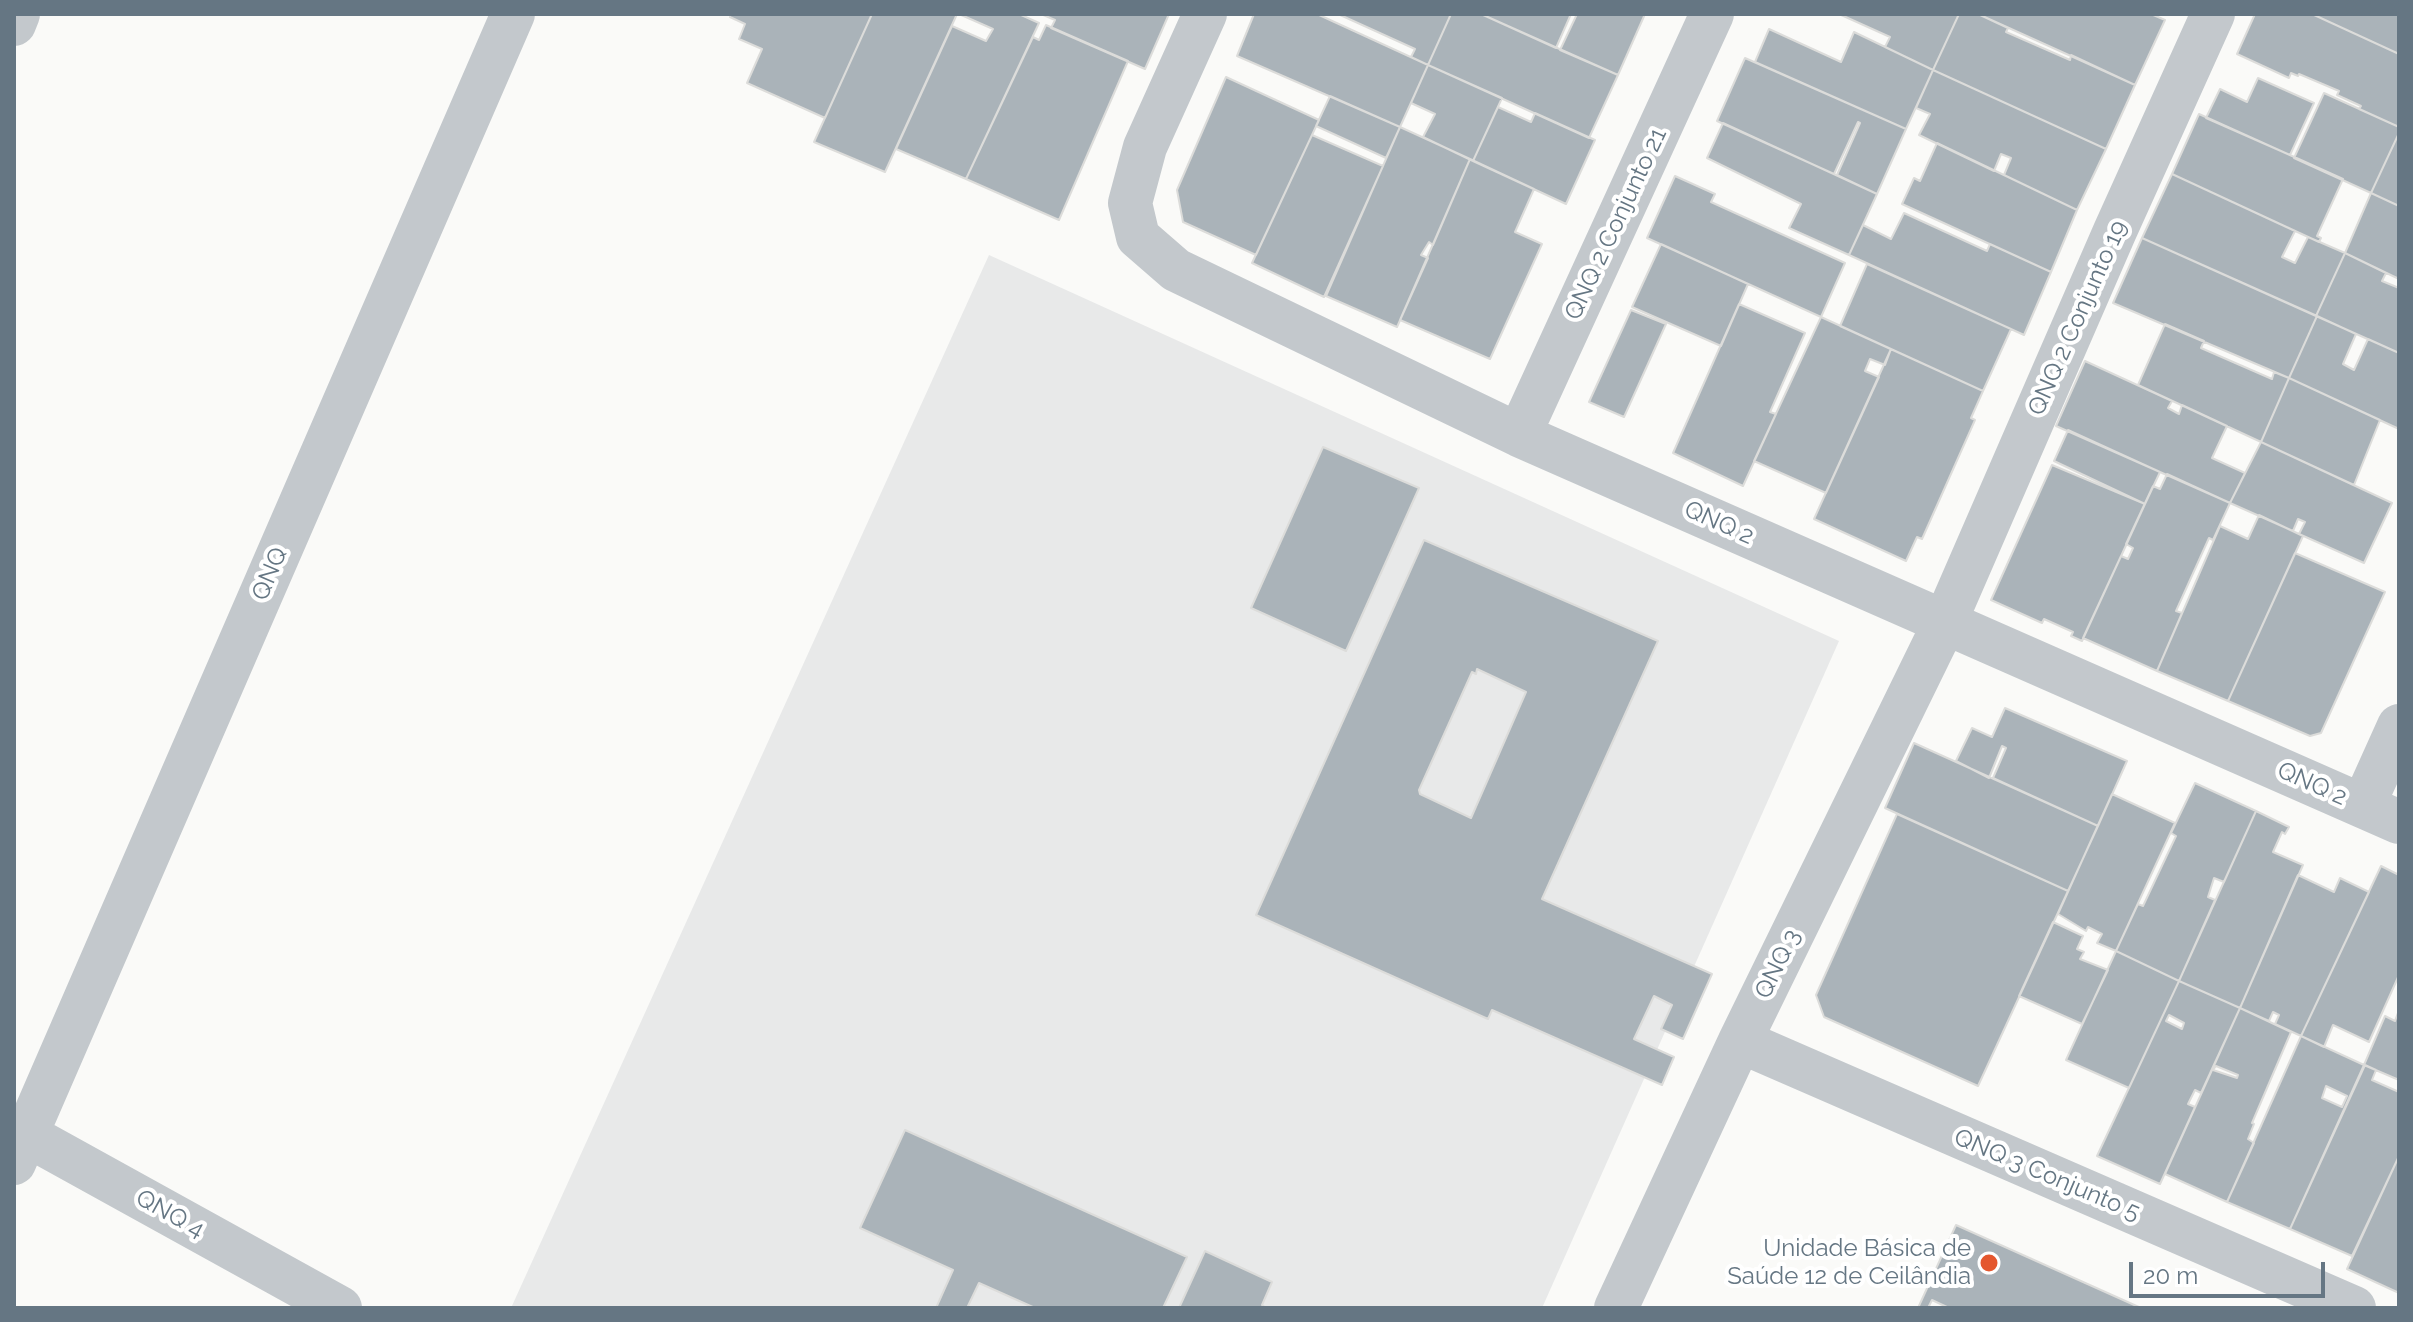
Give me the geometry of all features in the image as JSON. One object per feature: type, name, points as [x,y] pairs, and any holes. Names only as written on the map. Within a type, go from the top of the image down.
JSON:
[{"type":"street","points":[[14,24],[18,14]]},
{"type":"street","name":"QNQ","points":[[20,1149],[513,14]]},
{"type":"street","name":"QNQ 2","points":[[1205,14],[1145,147],[1130,203],[1138,237],[1176,270],[1519,435],[2381,814]]},
{"type":"street","name":"QNQ 2 Conjunto 21","points":[[1519,435],[1712,14]]},
{"type":"street","name":"QNQ 2 Conjunto 19","points":[[1945,622],[2213,14]]},
{"type":"street","name":"QNQ 3","points":[[1616,1308],[1740,1041],[1945,622]]},
{"type":"street","points":[[2381,814],[2399,726]]},
{"type":"street","name":"QNQ 3 Conjunto 5","points":[[1740,1041],[2354,1308]]},
{"type":"street","name":"QNQ 4","points":[[20,1149],[340,1308]]},
{"type":"shaded area","points":[[989,255],[1839,641],[1542,1308],[511,1308]]},
{"type":"building","points":[[731,14],[872,14],[825,118],[747,83],[762,49],[739,39],[745,24],[730,17]]},
{"type":"building","points":[[872,14],[957,14],[885,172],[814,142]]},
{"type":"building","points":[[959,14],[1019,14],[1039,23],[966,179],[896,149],[952,26],[986,41],[993,29]]},
{"type":"building","points":[[1041,14],[1169,14],[1145,69],[1051,28],[1055,20]]},
{"type":"building","points":[[1254,14],[1317,14],[1428,65],[1400,127],[1237,56]]},
{"type":"building","points":[[1338,14],[1451,14],[1428,65],[1411,57],[1415,49]]},
{"type":"building","points":[[1451,14],[1481,14],[1618,75],[1589,138],[1428,65]]},
{"type":"building","points":[[1481,14],[1571,14],[1556,48]]},
{"type":"building","points":[[1577,14],[1645,14],[1618,75],[1560,50]]},
{"type":"building","points":[[1839,14],[1959,14],[1933,70],[1885,47],[1890,37]]},
{"type":"building","points":[[1959,14],[1978,14],[2008,28],[2006,32],[2070,60],[2071,55],[2135,85],[2106,149],[1933,70]]},
{"type":"building","points":[[1978,14],[2151,14],[2165,20],[2135,85]]},
{"type":"building","points":[[2255,14],[2312,14],[2399,54],[2399,127],[2359,109],[2361,106],[2337,95],[2339,91],[2299,74],[2291,73],[2289,78],[2237,54]]},
{"type":"building","points":[[2312,14],[2399,14],[2399,54]]},
{"type":"building","points":[[1046,25],[1128,61],[1059,220],[966,179],[1033,37],[1039,40]]},
{"type":"building","points":[[1769,29],[1841,62],[1854,32],[1933,70],[1906,129],[1755,62]]},
{"type":"building","points":[[1745,58],[1906,129],[1877,194],[1837,175],[1858,122],[1834,174],[1717,121]]},
{"type":"building","points":[[1428,65],[1502,98],[1473,161],[1423,137],[1435,114],[1411,103]]},
{"type":"building","points":[[1933,70],[2106,149],[2077,210],[2004,175],[2011,158],[2001,154],[1994,171],[1919,135],[1930,114],[1916,108]]},
{"type":"building","points":[[1226,77],[1319,120],[1256,255],[1183,222],[1177,190]]},
{"type":"building","points":[[2258,78],[2314,103],[2290,155],[2206,118],[2220,89],[2247,102]]},
{"type":"building","points":[[2324,93],[2399,127],[2371,193],[2294,158]]},
{"type":"building","points":[[1330,96],[1400,127],[1386,158],[1316,126]]},
{"type":"building","points":[[1498,107],[1531,122],[1535,113],[1595,140],[1566,204],[1473,161]]},
{"type":"building","points":[[2199,114],[2343,179],[2317,236],[2321,238],[2319,242],[2172,174]]},
{"type":"building","points":[[1723,123],[1877,194],[1849,255],[1789,228],[1801,204],[1707,158]]},
{"type":"building","points":[[1400,127],[1470,159],[1433,245],[1429,242],[1421,255],[1428,258],[1397,327],[1326,296]]},
{"type":"building","points":[[2399,133],[2399,206],[2371,193]]},
{"type":"building","points":[[1312,135],[1383,166],[1324,297],[1252,263]]},
{"type":"building","points":[[1937,143],[2077,210],[2051,272],[1902,204],[1914,178],[1920,181]]},
{"type":"building","points":[[1470,159],[1534,189],[1515,232],[1542,244],[1490,359],[1400,320]]},
{"type":"building","points":[[2172,174],[2295,231],[2282,257],[2295,263],[2308,237],[2345,253],[2316,316],[2142,238]]},
{"type":"building","points":[[1675,176],[1715,194],[1711,202],[1845,263],[1821,317],[1647,238]]},
{"type":"building","points":[[2371,193],[2399,206],[2399,279],[2345,253]]},
{"type":"building","points":[[1904,213],[1987,251],[1990,244],[2051,272],[2024,335],[1849,255],[1863,225],[1891,239]]},
{"type":"building","points":[[2142,238],[2317,316],[2289,378],[2113,303]]},
{"type":"building","points":[[1661,244],[1748,284],[1721,346],[1632,307]]},
{"type":"building","points":[[2345,253],[2386,273],[2382,281],[2399,288],[2399,353],[2316,316]]},
{"type":"building","points":[[1867,264],[2011,329],[1983,391],[1840,326]]},
{"type":"building","points":[[1739,304],[1805,333],[1770,412],[1776,414],[1743,486],[1673,453]]},
{"type":"building","points":[[1631,310],[1666,324],[1624,417],[1589,402]]},
{"type":"building","points":[[2317,316],[2356,334],[2343,364],[2354,370],[2368,339],[2399,353],[2399,429],[2289,378]]},
{"type":"building","points":[[1821,317],[1891,349],[1885,365],[1870,359],[1865,371],[1879,377],[1826,493],[1754,461]]},
{"type":"building","points":[[2165,324],[2204,341],[2201,348],[2272,379],[2274,372],[2289,378],[2261,442],[2138,385]]},
{"type":"building","points":[[1891,349],[1983,391],[1971,418],[1975,420],[1922,539],[1917,537],[1906,561],[1814,519]]},
{"type":"building","points":[[2085,361],[2172,401],[2168,408],[2179,414],[2182,405],[2227,426],[2212,458],[2245,473],[2230,503],[2056,426]]},
{"type":"building","points":[[2289,378],[2380,420],[2354,485],[2261,442]]},
{"type":"building","points":[[2068,430],[2160,472],[2145,504],[2054,461]]},
{"type":"building","points":[[2261,442],[2392,503],[2364,563],[2299,534],[2305,522],[2298,519],[2293,531],[2230,503]]},
{"type":"building","points":[[1323,447],[1419,488],[1346,651],[1251,608]]},
{"type":"building","points":[[2052,465],[2145,504],[2082,641],[2071,636],[2073,632],[2044,619],[2042,623],[1991,600]]},
{"type":"building","points":[[2167,474],[2230,503],[2213,540],[2209,538],[2176,611],[2182,613],[2157,671],[2083,638],[2121,556],[2128,559],[2133,548],[2126,544],[2153,486],[2160,489]]},
{"type":"building","points":[[2259,515],[2303,536],[2228,701],[2157,671],[2220,526],[2248,539]]},
{"type":"building","points":[[1424,540],[1658,641],[1542,899],[1712,974],[1683,1039],[1661,1029],[1672,1005],[1654,996],[1634,1039],[1674,1057],[1662,1085],[1492,1010],[1488,1019],[1256,915]],"holes":[[[1477,669],[1526,692],[1471,818],[1420,794],[1419,790],[1472,672],[1476,674]]]},
{"type":"building","points":[[2295,553],[2385,592],[2321,733],[2310,736],[2228,701]]},
{"type":"building","points":[[2005,708],[2127,761],[2098,826],[1993,778],[2006,748],[2002,746],[1989,778],[1956,761],[1972,728],[1992,737]]},
{"type":"building","points":[[1914,743],[2098,826],[2068,891],[1885,808]]},
{"type":"building","points":[[2195,783],[2256,811],[2224,882],[2214,878],[2208,897],[2215,900],[2179,981],[2116,951],[2138,904],[2143,906],[2176,836],[2171,833]]},
{"type":"building","points":[[2112,794],[2175,823],[2116,951],[2097,943],[2102,934],[2088,927],[2086,931],[2058,914]]},
{"type":"building","points":[[2256,811],[2289,827],[2285,834],[2282,832],[2273,852],[2303,865],[2240,1008],[2179,981]]},
{"type":"building","points":[[1897,814],[2068,891],[1978,1086],[1824,1017],[1816,995]]},
{"type":"building","points":[[2381,866],[2399,875],[2399,975],[2369,1042],[2333,1025],[2324,1047],[2301,1036]]},
{"type":"building","points":[[2298,875],[2334,892],[2340,878],[2369,892],[2301,1036],[2275,1024],[2279,1015],[2273,1012],[2269,1021],[2240,1008]]},
{"type":"building","points":[[2053,922],[2083,936],[2077,949],[2084,952],[2080,959],[2108,970],[2082,1024],[2019,996]]},
{"type":"building","points":[[2116,951],[2179,981],[2129,1088],[2066,1060]]},
{"type":"building","points":[[2179,981],[2240,1008],[2201,1093],[2195,1090],[2188,1104],[2195,1107],[2160,1184],[2097,1156]],"holes":[[[2169,1015],[2184,1023],[2182,1029],[2166,1021]]]},
{"type":"building","points":[[2240,1008],[2291,1032],[2252,1123],[2248,1139],[2254,1143],[2227,1202],[2165,1174]],"holes":[[[2216,1066],[2238,1075],[2237,1078],[2213,1070]]]},
{"type":"building","points":[[2399,1010],[2399,1080],[2364,1065],[2385,1016],[2395,1021]]},
{"type":"building","points":[[2301,1036],[2364,1065],[2290,1229],[2227,1202]],"holes":[[[2326,1086],[2347,1096],[2342,1107],[2322,1098]]]},
{"type":"building","points":[[2365,1065],[2376,1070],[2372,1080],[2399,1092],[2399,1156],[2352,1256],[2290,1229]]},
{"type":"building","points":[[905,1130],[1187,1257],[1163,1308],[1035,1308],[979,1283],[967,1308],[936,1308],[953,1270],[860,1228]]},
{"type":"building","points":[[2399,1156],[2399,1293],[2347,1269]]},
{"type":"building","name":"Unidade Básica de Saúde 12 de Ceilândia","points":[[1956,1225],[2141,1308],[1949,1308],[1932,1300],[1928,1308],[1918,1308]]},
{"type":"building","points":[[1205,1251],[1272,1282],[1262,1305],[1266,1308],[1179,1308]]},
{"type":"place","name":"Unidade Básica de Saúde 12 de Ceilândia","points":[[1989,1263]]}]
